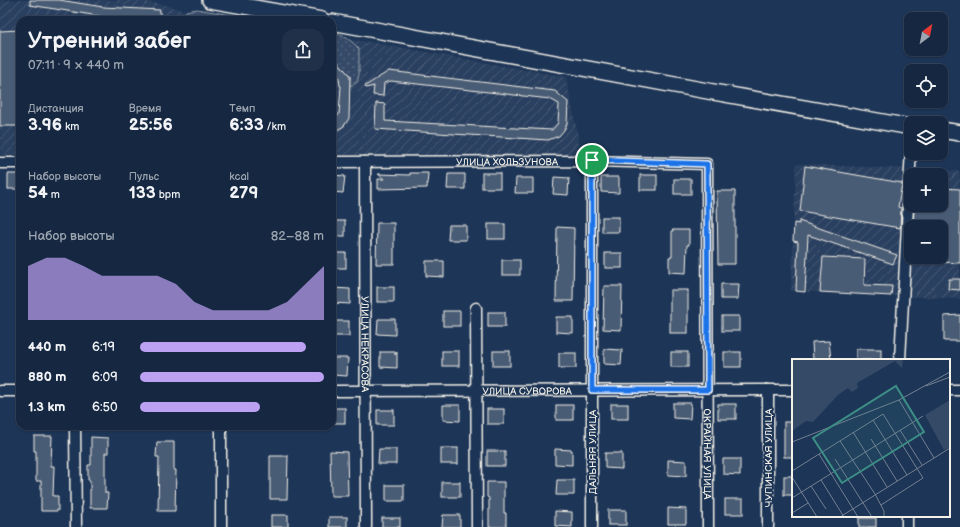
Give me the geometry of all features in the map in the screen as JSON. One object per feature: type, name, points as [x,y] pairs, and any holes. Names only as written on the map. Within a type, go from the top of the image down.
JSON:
[{"type":"main road","points":[[210,0],[300,16]]},
{"type":"main road","points":[[336,23],[702,90],[904,125]]},
{"type":"main road","points":[[948,131],[960,133]]},
{"type":"street","name":"УЛИЦА ХОЛЬЗУНОВА","points":[[336,162],[592,160],[707,164]]},
{"type":"street","name":"ДАЛЬНЯЯ УЛИЦА","points":[[592,160],[592,527]]},
{"type":"street","points":[[900,359],[910,160]]},
{"type":"street","name":"УЛИЦА НЕКРАСОВА","points":[[364,162],[366,527]]},
{"type":"street","points":[[0,163],[16,163]]},
{"type":"street","name":"ОКРАЙНАЯ УЛИЦА","points":[[707,164],[708,527]]},
{"type":"street","points":[[476,308],[477,527]]},
{"type":"street","name":"ЧУПИНСКАЯ УЛИЦА","points":[[768,390],[768,527]]},
{"type":"street","name":"УЛИЦА СУВОРОВА","points":[[336,391],[792,390]]},
{"type":"street","points":[[0,391],[16,391]]},
{"type":"street","points":[[75,430],[76,527]]},
{"type":"street","points":[[221,430],[222,527]]},
{"type":"shaded area","points":[[0,0],[136,0],[165,5],[186,11],[197,9],[237,16],[16,16],[16,155],[0,155]]},
{"type":"shaded area","points":[[197,9],[237,16],[184,16],[186,11]]},
{"type":"shaded area","points":[[336,33],[351,40],[370,42],[566,77],[582,155],[336,155]]},
{"type":"shaded area","points":[[336,34],[347,38],[359,49],[359,75],[357,82],[350,86],[350,76],[336,59]]},
{"type":"shaded area","points":[[796,164],[904,169],[904,212],[948,212],[948,170],[960,171],[960,299],[791,291]]},
{"type":"building","points":[[30,0],[59,0],[103,7],[160,10],[160,16],[99,16],[30,5]]},
{"type":"building","points":[[16,30],[16,126],[0,126],[0,31]]},
{"type":"building","points":[[336,60],[350,76],[349,118],[344,126],[336,131],[336,118],[339,114],[341,86],[336,74]]},
{"type":"building","points":[[389,71],[555,91],[568,102],[567,124],[559,136],[548,140],[375,129],[376,103],[385,104],[385,121],[552,130],[558,123],[559,104],[550,99],[391,81],[384,83],[383,96],[373,95],[374,86],[366,88],[365,86]]},
{"type":"building","points":[[805,166],[902,183],[898,207],[901,208],[900,228],[800,211]]},
{"type":"building","points":[[410,173],[428,173],[427,188],[378,189],[378,179],[384,179],[378,174],[410,175]]},
{"type":"building","points":[[482,173],[500,173],[500,188],[482,188]]},
{"type":"building","points":[[8,174],[16,174],[16,189],[8,189]]},
{"type":"building","points":[[448,174],[465,174],[465,189],[447,189]]},
{"type":"building","points":[[336,175],[345,176],[343,193],[336,192]]},
{"type":"building","points":[[640,175],[657,175],[657,190],[640,190]]},
{"type":"building","points":[[554,177],[569,178],[568,195],[553,194]]},
{"type":"building","points":[[601,177],[619,177],[619,193],[601,192]]},
{"type":"building","points":[[516,178],[533,178],[533,193],[515,193]]},
{"type":"building","points":[[674,179],[691,179],[691,194],[674,194]]},
{"type":"building","points":[[948,188],[960,189],[960,263],[948,262],[948,220],[913,220],[914,212],[948,212]]},
{"type":"building","points":[[717,191],[735,191],[735,264],[718,264]]},
{"type":"building","points":[[602,217],[619,217],[619,232],[602,232]]},
{"type":"building","points":[[336,221],[345,221],[345,236],[336,236]]},
{"type":"building","points":[[799,221],[897,255],[893,264],[808,235],[805,292],[796,291],[798,242],[793,241],[794,223],[799,224]]},
{"type":"building","points":[[377,223],[394,223],[394,264],[376,264]]},
{"type":"building","points":[[488,224],[505,224],[505,239],[488,239]]},
{"type":"building","points":[[449,225],[466,225],[466,240],[448,240]]},
{"type":"building","points":[[557,227],[574,228],[573,301],[556,301]]},
{"type":"building","points":[[672,230],[689,230],[686,273],[669,272],[669,257],[672,257]]},
{"type":"building","points":[[336,253],[346,253],[346,268],[336,268]]},
{"type":"building","points":[[605,253],[622,253],[622,268],[605,268]]},
{"type":"building","points":[[823,257],[865,259],[864,285],[892,286],[891,296],[820,292]]},
{"type":"building","points":[[502,260],[520,260],[520,275],[502,275]]},
{"type":"building","points":[[426,261],[444,261],[444,277],[426,276]]},
{"type":"building","points":[[949,279],[960,279],[960,290],[948,289]]},
{"type":"building","points":[[721,284],[739,284],[738,299],[721,299]]},
{"type":"building","points":[[604,286],[622,286],[621,330],[603,329]]},
{"type":"building","points":[[377,287],[394,287],[394,302],[377,302]]},
{"type":"building","points":[[336,288],[350,289],[350,304],[336,303]]},
{"type":"building","points":[[670,290],[688,290],[688,333],[670,333]]},
{"type":"building","points":[[443,311],[460,311],[460,326],[443,326]]},
{"type":"building","points":[[488,312],[505,312],[505,327],[488,327]]},
{"type":"building","points":[[960,315],[960,341],[944,341],[944,316]]},
{"type":"building","points":[[722,316],[739,316],[739,331],[722,331]]},
{"type":"building","points":[[556,317],[573,317],[573,333],[556,332]]},
{"type":"building","points":[[378,319],[395,319],[395,335],[377,334]]},
{"type":"building","points":[[336,321],[349,321],[349,336],[336,336]]},
{"type":"building","points":[[829,341],[831,359],[813,359],[812,342]]},
{"type":"building","points":[[604,349],[622,350],[621,365],[604,364]]},
{"type":"building","points":[[856,349],[881,349],[881,359],[856,359]]},
{"type":"building","points":[[442,351],[459,351],[459,366],[442,366]]},
{"type":"building","points":[[493,351],[510,351],[510,366],[493,366]]},
{"type":"building","points":[[380,352],[395,352],[395,355],[397,352],[397,368],[380,367]]},
{"type":"building","points":[[671,352],[688,352],[688,367],[671,367]]},
{"type":"building","points":[[724,352],[741,352],[741,367],[724,367]]},
{"type":"building","points":[[559,353],[576,353],[576,368],[559,368]]},
{"type":"building","points":[[336,358],[348,358],[347,376],[336,375]]},
{"type":"building","points":[[673,403],[691,403],[690,419],[673,418]]},
{"type":"building","points":[[611,404],[628,404],[628,419],[611,419]]},
{"type":"building","points":[[718,404],[736,404],[736,419],[718,419]]},
{"type":"building","points":[[443,405],[460,405],[460,421],[443,420]]},
{"type":"building","points":[[556,405],[573,405],[573,420],[556,420]]},
{"type":"building","points":[[336,408],[345,408],[345,423],[336,423]]},
{"type":"building","points":[[487,409],[504,409],[504,424],[487,424]]},
{"type":"building","points":[[377,410],[394,410],[394,425],[377,425]]},
{"type":"building","points":[[784,422],[792,422],[792,457],[784,457]]},
{"type":"building","points":[[34,436],[52,436],[51,466],[54,466],[53,496],[58,496],[58,511],[41,511],[41,481],[36,481],[36,451],[34,451]]},
{"type":"building","points":[[91,437],[108,438],[108,453],[105,453],[105,493],[108,493],[107,508],[90,508],[90,480],[88,480],[88,465],[91,465]]},
{"type":"building","points":[[157,442],[174,442],[174,470],[176,470],[175,511],[158,511],[159,457],[156,457]]},
{"type":"building","points":[[441,448],[458,448],[458,464],[441,464]]},
{"type":"building","points":[[379,449],[396,449],[396,464],[378,464]]},
{"type":"building","points":[[555,449],[572,450],[572,465],[555,464]]},
{"type":"building","points":[[330,451],[347,452],[348,496],[331,496]]},
{"type":"building","points":[[487,451],[505,451],[505,466],[487,466]]},
{"type":"building","points":[[605,453],[622,453],[622,469],[605,468]]},
{"type":"building","points":[[270,456],[288,456],[287,499],[270,499]]},
{"type":"building","points":[[723,459],[740,459],[740,475],[723,474]]},
{"type":"building","points":[[668,460],[686,461],[686,476],[668,475]]},
{"type":"building","points":[[784,476],[792,476],[792,495],[784,495]]},
{"type":"building","points":[[557,480],[574,480],[574,495],[556,495]]},
{"type":"building","points":[[442,482],[460,482],[460,497],[442,497]]},
{"type":"building","points":[[487,482],[504,482],[504,513],[506,513],[506,527],[489,527],[489,498],[487,497]]},
{"type":"building","points":[[386,485],[404,485],[404,501],[386,501]]},
{"type":"building","points":[[725,499],[743,499],[743,514],[725,514]]},
{"type":"building","points":[[668,508],[686,509],[686,524],[668,524]]},
{"type":"building","points":[[608,510],[626,510],[626,525],[608,525]]},
{"type":"building","points":[[555,511],[572,512],[572,527],[555,526]]},
{"type":"building","points":[[271,515],[288,515],[288,527],[271,527]]},
{"type":"building","points":[[443,515],[460,515],[460,527],[442,527]]},
{"type":"building","points":[[329,517],[347,517],[347,527],[329,527]]},
{"type":"building","points":[[382,518],[400,518],[400,527],[382,527]]},
{"type":"building","points":[[859,518],[876,518],[876,527],[859,527]]},
{"type":"route","points":[[592,160],[707,164],[708,390],[592,390],[592,160]]}]
